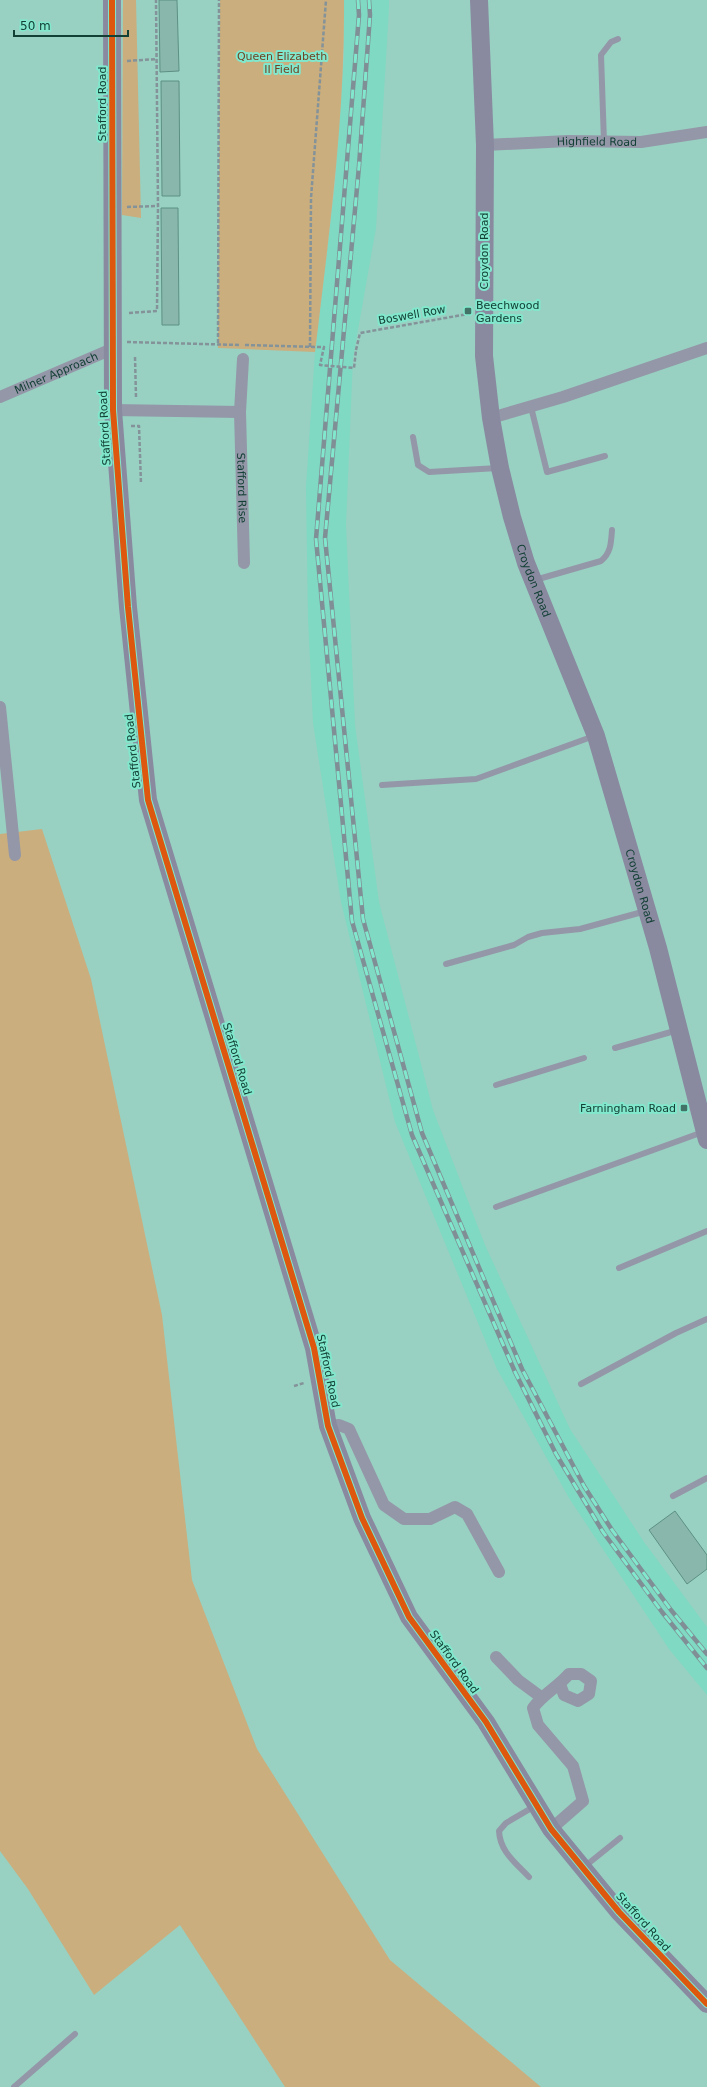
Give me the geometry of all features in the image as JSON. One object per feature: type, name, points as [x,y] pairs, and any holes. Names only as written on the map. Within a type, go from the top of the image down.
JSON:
[{"type":"street","name":"Stafford Road","points":[[112,0],[112,345],[114,418],[128,606],[148,800],[314,1348],[328,1426],[362,1518],[408,1617],[486,1722],[551,1829],[619,1912],[707,2004]]},
{"type":"street","name":"Croydon Road","points":[[479,0],[485,145],[484,356],[491,418],[500,468],[512,517],[533,580],[596,736],[647,911],[679,1030],[702,1100],[706,1136]]},
{"type":"street","name":"Highfield Road","points":[[485,145],[641,142],[707,132]]},
{"type":"street","name":"Milner Approach","points":[[0,397],[112,345]]},
{"type":"street","points":[[491,418],[530,407],[707,348]]},
{"type":"street","name":"Stafford Rise","points":[[243,359],[240,412],[244,564]]},
{"type":"street","points":[[114,418],[136,410],[240,412]]},
{"type":"street","points":[[0,707],[15,855]]},
{"type":"street","points":[[328,1426],[339,1425],[349,1429],[384,1505],[404,1519],[430,1519],[455,1507],[467,1514],[499,1572]]},
{"type":"street","points":[[496,1657],[518,1680],[541,1697]]},
{"type":"street","points":[[551,1829],[583,1801],[573,1766],[538,1725],[533,1708],[541,1697],[560,1684]]},
{"type":"lane","points":[[604,142],[601,55],[611,42],[618,39]]},
{"type":"lane","points":[[530,407],[547,472],[604,456]]},
{"type":"lane","points":[[412,437],[418,465],[429,472],[500,468]]},
{"type":"lane","points":[[533,580],[601,561],[607,556],[610,550],[612,530]]},
{"type":"lane","points":[[382,785],[476,779],[596,736]]},
{"type":"lane","points":[[446,964],[514,945],[528,937],[542,933],[580,929],[647,911]]},
{"type":"lane","points":[[615,1048],[679,1030]]},
{"type":"lane","points":[[496,1085],[584,1058]]},
{"type":"lane","points":[[496,1207],[706,1136]]},
{"type":"lane","points":[[619,1268],[707,1231]]},
{"type":"lane","points":[[581,1384],[676,1333],[707,1319]]},
{"type":"lane","points":[[673,1496],[707,1478]]},
{"type":"lane","points":[[529,1877],[504,1850],[499,1840],[499,1831],[506,1823],[536,1805]]},
{"type":"lane","points":[[583,1868],[620,1838]]},
{"type":"lane","points":[[14,2087],[75,2034]]},
{"type":"path","points":[[113,313],[157,311],[158,206],[156,0]]},
{"type":"path","points":[[218,343],[219,0]]},
{"type":"path","points":[[112,345],[310,347],[311,198],[326,0]]},
{"type":"path","points":[[122,61],[157,59]]},
{"type":"path","points":[[113,207],[158,206]]},
{"type":"path","points":[[135,357],[136,410]]},
{"type":"path","points":[[114,418],[139,426],[141,484]]},
{"type":"shaded area","points":[[344,0],[389,0],[376,228],[353,358],[346,525],[355,725],[379,902],[433,1110],[485,1245],[570,1429],[644,1542],[707,1627],[707,1695],[669,1649],[569,1498],[497,1369],[395,1122],[341,902],[313,723],[308,618],[306,487],[315,352],[335,185],[344,57]]},
{"type":"green space","points":[[123,0],[136,0],[141,218],[122,215]]},
{"type":"green space","name":"Queen Elizabeth II Field","points":[[220,0],[344,0],[344,44],[339,132],[331,220],[315,352],[218,348]]},
{"type":"green space","points":[[42,829],[91,979],[162,1315],[192,1580],[257,1749],[390,1960],[541,2087],[285,2087],[180,1925],[94,1995],[28,1889],[0,1851],[0,834]]},
{"type":"building","points":[[159,0],[177,0],[179,71],[160,72]]},
{"type":"building","points":[[161,81],[179,81],[180,196],[162,196]]},
{"type":"building","points":[[161,208],[178,208],[179,325],[162,325]]},
{"type":"building","points":[[675,1511],[707,1555],[707,1569],[687,1584],[649,1530]]},
{"type":"railway","points":[[358,0],[359,15],[316,539],[352,921],[412,1135],[515,1372],[556,1454],[603,1532],[662,1612],[707,1668]]},
{"type":"railway","points":[[369,0],[370,15],[359,166],[325,538],[363,919],[422,1133],[522,1369],[584,1486],[612,1530],[671,1610],[707,1654]]},
{"type":"cycle path","points":[[112,0],[113,410],[128,607],[148,800],[314,1348],[328,1426],[362,1518],[409,1617],[486,1722],[551,1829],[619,1912],[707,2004]]},
{"type":"place","name":"Beechwood Gardens","points":[[468,311]]},
{"type":"place","name":"Farningham Road","points":[[684,1108]]}]
